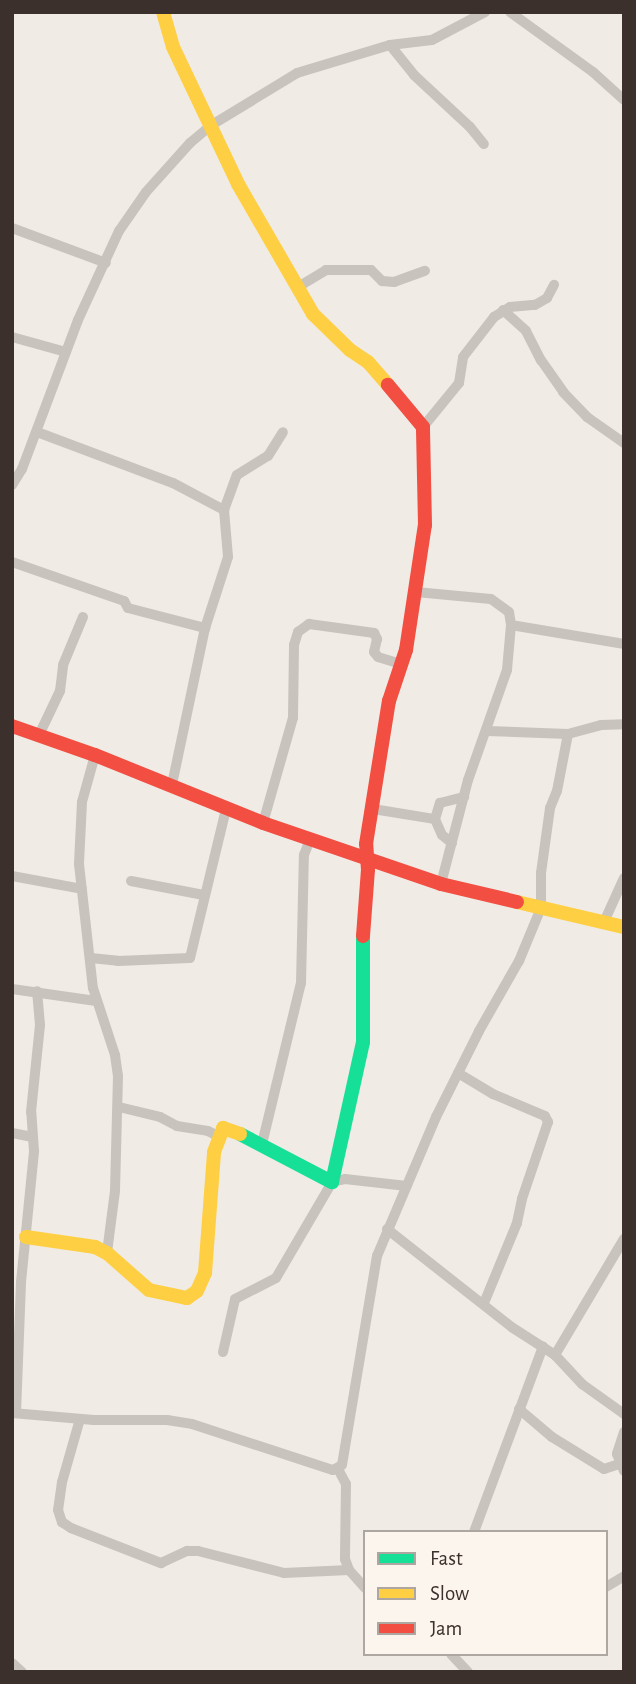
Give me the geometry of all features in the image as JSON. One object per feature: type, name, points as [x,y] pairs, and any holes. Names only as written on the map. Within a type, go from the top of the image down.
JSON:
[{"type":"street","points":[[163,12],[173,47],[238,184],[313,314],[350,350],[368,362],[417,416],[423,427],[425,525],[416,592],[401,664],[389,701],[366,859],[361,1061],[332,1182],[276,1278],[235,1299],[223,1352]]},
{"type":"street","points":[[13,484],[37,432],[66,352],[119,231],[146,192],[190,143],[210,126],[296,73],[390,45],[432,40],[485,12]]},
{"type":"street","points":[[510,12],[593,72],[624,100]]},
{"type":"street","points":[[390,45],[414,75],[470,127],[484,144]]},
{"type":"street","points":[[12,228],[106,263]]},
{"type":"street","points":[[298,287],[326,270],[371,270],[382,281],[394,282],[425,271]]},
{"type":"street","points":[[423,427],[459,383],[463,357],[494,317],[503,310],[535,305],[547,298],[554,285]]},
{"type":"street","points":[[503,310],[527,331],[541,360],[563,392],[587,417],[624,443]]},
{"type":"street","points":[[12,337],[66,352]]},
{"type":"street","points":[[37,432],[173,484],[224,510]]},
{"type":"street","points":[[172,785],[205,628],[228,557],[224,510],[237,474],[268,456],[283,432]]},
{"type":"street","points":[[12,562],[124,601],[128,608],[205,628]]},
{"type":"street","points":[[416,592],[491,599],[509,612],[511,625],[508,670],[464,797],[441,884]]},
{"type":"street","points":[[39,735],[60,691],[63,664],[83,617]]},
{"type":"street","points":[[263,823],[293,718],[294,645],[298,632],[309,624],[374,633],[377,639],[374,652],[377,657],[401,664]]},
{"type":"street","points":[[511,625],[624,644]]},
{"type":"street","points":[[487,731],[568,734],[600,725],[624,724]]},
{"type":"street","points":[[12,726],[95,755],[263,823],[441,884],[624,927]]},
{"type":"street","points":[[338,1469],[342,1465],[372,1278],[387,1229],[458,1073],[519,961],[541,908],[541,873],[550,808],[558,790],[568,734]]},
{"type":"street","points":[[95,755],[82,802],[79,831],[82,889],[96,1001],[115,1055],[119,1107],[115,1191],[107,1253]]},
{"type":"street","points":[[452,843],[442,835],[435,819],[440,803],[464,797]]},
{"type":"street","points":[[373,808],[435,819]]},
{"type":"street","points":[[91,958],[118,961],[190,958],[226,809]]},
{"type":"street","points":[[262,1144],[300,983],[304,855],[310,839]]},
{"type":"street","points":[[12,876],[82,889]]},
{"type":"street","points":[[604,922],[624,878]]},
{"type":"street","points":[[131,881],[204,895]]},
{"type":"street","points":[[12,989],[96,1001]]},
{"type":"street","points":[[37,992],[40,1025],[31,1112],[34,1151],[21,1282],[14,1413],[80,1419],[142,1418],[192,1424],[338,1469],[346,1485],[344,1541],[349,1570],[363,1586]]},
{"type":"street","points":[[458,1073],[493,1094],[545,1116],[548,1122],[522,1199],[517,1223],[484,1303]]},
{"type":"street","points":[[119,1107],[160,1116],[177,1126],[208,1130],[218,1136]]},
{"type":"street","points":[[26,1237],[75,1242],[107,1253],[149,1290],[181,1298],[197,1292],[207,1265],[212,1170],[218,1136],[227,1128],[332,1182],[345,1179],[407,1186]]},
{"type":"street","points":[[12,1133],[33,1137]]},
{"type":"street","points":[[387,1229],[513,1328],[555,1354],[582,1384],[624,1414]]},
{"type":"street","points":[[555,1354],[624,1240]]},
{"type":"street","points":[[475,1530],[543,1346]]},
{"type":"street","points":[[519,1409],[552,1437],[604,1469],[621,1467],[617,1454],[624,1432]]},
{"type":"street","points":[[80,1419],[62,1482],[58,1510],[62,1521],[71,1528],[162,1563],[187,1551],[198,1551],[284,1573],[349,1570]]},
{"type":"street","points":[[608,1586],[624,1576]]},
{"type":"street","points":[[453,1656],[468,1672]]},
{"type":"street","points":[[12,1663],[22,1672]]},
{"type":"traffic: fast","points":[[240,1134],[332,1182],[363,1042],[363,936]]},
{"type":"traffic: slow","points":[[163,12],[173,47],[238,184],[313,314],[350,350],[368,362],[388,385]]},
{"type":"traffic: slow","points":[[517,902],[624,927]]},
{"type":"traffic: slow","points":[[26,1237],[95,1247],[107,1253],[149,1290],[187,1298],[197,1291],[205,1273],[214,1152],[223,1128],[240,1134]]},
{"type":"traffic: jam","points":[[363,936],[368,870],[366,844],[389,701],[406,650],[425,525],[423,427],[388,385]]},
{"type":"traffic: jam","points":[[12,726],[95,755],[263,823],[441,884],[517,902]]}]
